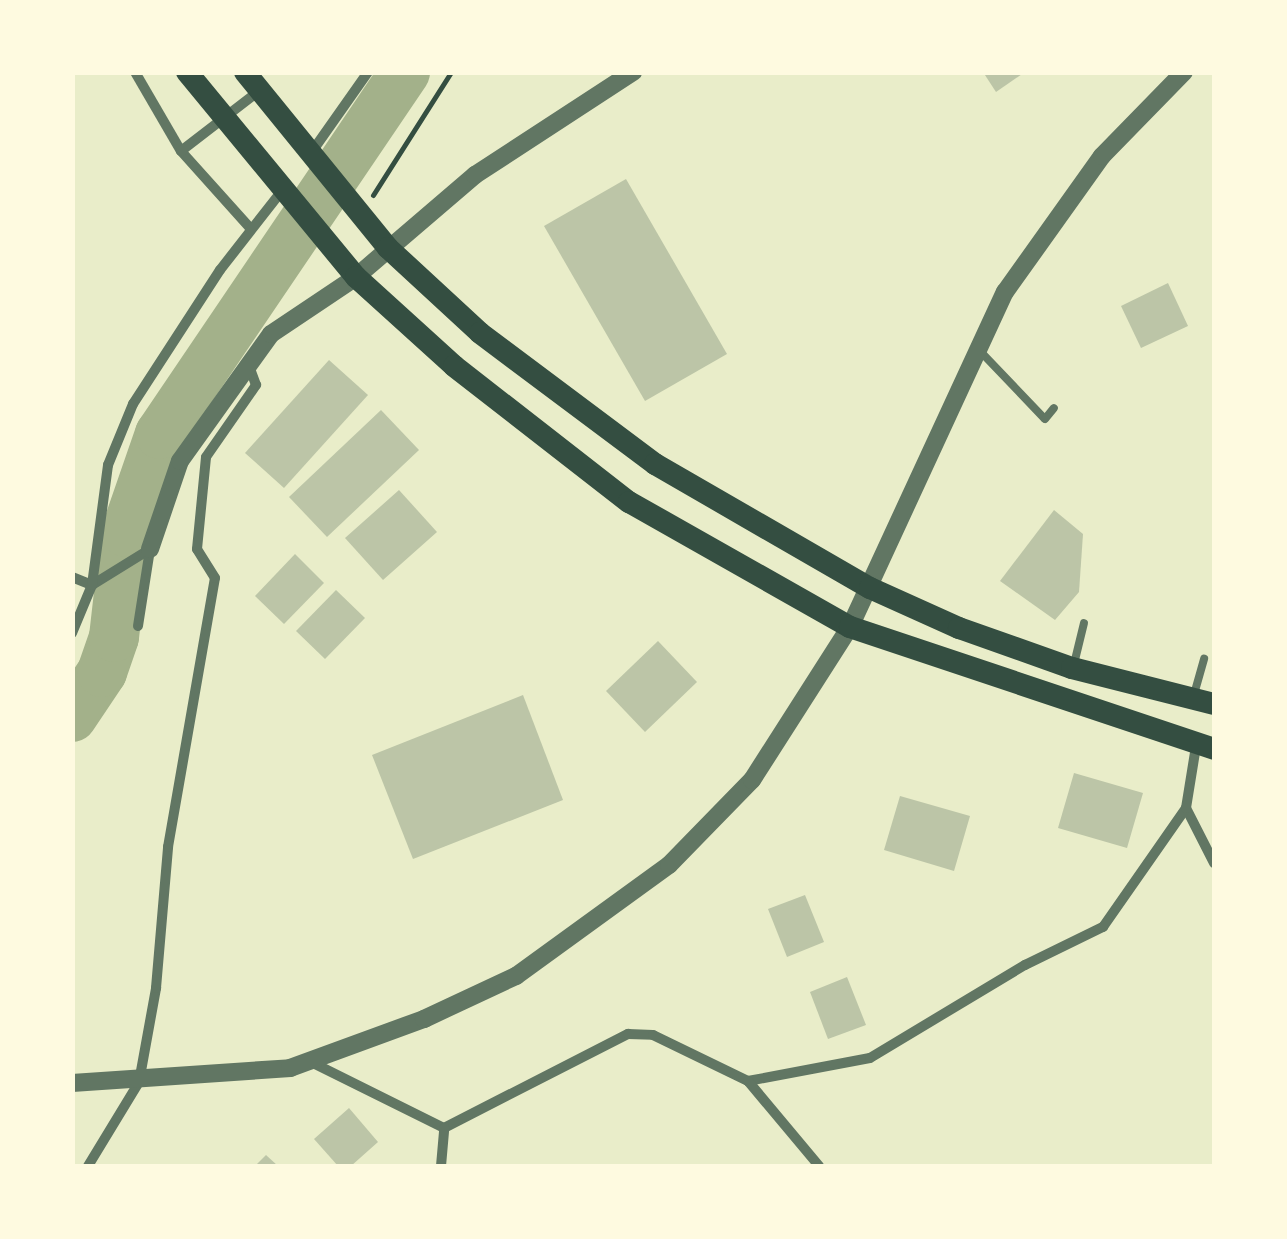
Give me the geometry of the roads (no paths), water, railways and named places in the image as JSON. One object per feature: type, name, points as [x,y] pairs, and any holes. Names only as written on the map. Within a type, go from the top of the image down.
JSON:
[{"type":"highway","points":[[187,72],[281,192],[356,277],[454,366],[629,502],[850,627],[1205,747]]},
{"type":"highway","points":[[252,82],[388,248],[480,332],[656,464],[870,588],[1072,668],[1204,702]]},
{"type":"street","points":[[135,72],[181,151],[251,229]]},
{"type":"street","points":[[310,154],[368,72]]},
{"type":"street","points":[[138,626],[150,548],[180,461],[271,334],[356,277],[475,175],[633,72]]},
{"type":"street","points":[[72,1083],[139,1082],[310,1061],[516,976],[669,865],[752,780],[850,627],[1006,292],[1102,156],[1184,72]]},
{"type":"street","points":[[181,151],[224,120],[252,82]]},
{"type":"street","points":[[72,633],[92,584],[108,465],[133,404],[251,229],[281,192]]},
{"type":"street","points":[[88,1166],[139,1082],[156,988],[168,847],[216,578],[197,549],[206,457],[256,385],[249,364]]},
{"type":"street","points":[[92,584],[150,548]]},
{"type":"street","points":[[72,577],[92,584]]},
{"type":"street","points":[[748,1081],[870,1058],[1024,965],[1103,927],[1186,808],[1205,747]]},
{"type":"street","points":[[1186,808],[1214,863]]},
{"type":"street","points":[[444,1128],[628,1034],[653,1035],[748,1081],[819,1166]]},
{"type":"street","points":[[310,1061],[444,1128]]},
{"type":"street","points":[[441,1166],[444,1128]]},
{"type":"lane","points":[[979,350],[1045,419],[1054,408]]},
{"type":"lane","points":[[1072,668],[1084,623]]},
{"type":"lane","points":[[1204,659],[1204,702]]},
{"type":"waterway","points":[[72,717],[102,672],[114,637],[126,532],[160,434],[405,72]]}]
